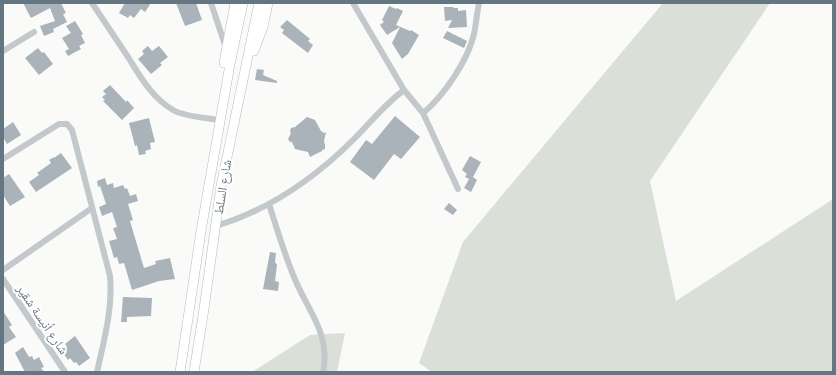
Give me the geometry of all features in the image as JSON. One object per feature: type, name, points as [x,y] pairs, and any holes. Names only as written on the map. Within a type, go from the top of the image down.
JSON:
[{"type":"main road","points":[[223,109],[220,95],[235,3]]},
{"type":"main road","name":"شارع السلط","points":[[180,372],[230,64],[243,3]]},
{"type":"main road","name":"شارع السلط","points":[[194,372],[222,179],[259,3]]},
{"type":"main road","points":[[245,71],[263,27],[268,3]]},
{"type":"street","points":[[92,3],[154,96],[174,111],[221,120]]},
{"type":"street","points":[[211,3],[227,49]]},
{"type":"street","points":[[352,3],[404,90],[423,113],[458,190]]},
{"type":"street","points":[[423,113],[443,94],[464,58],[474,34],[479,3]]},
{"type":"street","points":[[5,48],[34,32]]},
{"type":"street","points":[[216,226],[233,221],[269,204],[296,187],[329,162],[355,138],[382,108],[404,90]]},
{"type":"street","points":[[3,159],[59,124],[67,124],[72,130],[110,276],[111,287],[109,318],[97,372]]},
{"type":"street","points":[[269,204],[286,259],[298,287],[322,334],[325,356],[323,372]]},
{"type":"street","points":[[3,270],[92,208]]},
{"type":"street","name":"شارع أنيسة شقير","points":[[3,279],[65,372]]},
{"type":"shaded area","points":[[663,3],[770,3],[650,181],[676,301],[833,199],[833,372],[432,372],[419,363],[463,242]]},
{"type":"shaded area","points":[[345,333],[337,372],[252,372],[310,335]]},
{"type":"building","points":[[23,3],[61,3],[66,13],[63,14],[67,22],[53,29],[54,32],[44,36],[40,26],[55,21],[50,8],[31,18]]},
{"type":"building","points":[[125,3],[151,3],[145,12],[141,9],[134,18],[130,15],[128,18],[119,13]]},
{"type":"building","points":[[176,3],[196,3],[202,20],[185,26]]},
{"type":"building","points":[[389,6],[403,11],[396,25],[410,31],[411,30],[419,35],[408,54],[402,59],[392,43],[400,27],[387,35],[380,25],[384,22],[382,20]]},
{"type":"building","points":[[444,7],[458,8],[458,11],[466,10],[467,27],[448,28],[452,20],[445,21]]},
{"type":"building","points":[[287,20],[310,39],[308,41],[313,45],[308,53],[282,33],[284,30],[280,27]]},
{"type":"building","points":[[75,21],[83,34],[81,35],[85,43],[79,46],[81,49],[68,56],[65,51],[69,49],[62,38],[71,33],[66,26]]},
{"type":"building","points":[[447,31],[467,41],[464,48],[443,38]]},
{"type":"building","points":[[148,46],[152,51],[159,46],[168,57],[160,63],[162,65],[151,74],[138,59],[144,54],[142,51]]},
{"type":"building","points":[[38,48],[42,53],[44,52],[53,64],[39,75],[25,58]]},
{"type":"building","points":[[257,69],[264,70],[263,75],[277,81],[277,83],[255,80]]},
{"type":"building","points":[[110,85],[126,102],[127,100],[134,108],[122,120],[103,101],[105,100],[102,97],[106,94],[103,91]]},
{"type":"building","points":[[395,116],[420,137],[401,159],[394,154],[374,180],[350,162],[366,140],[372,144]]},
{"type":"building","points":[[307,117],[315,120],[321,131],[324,133],[326,132],[324,141],[325,149],[310,157],[308,152],[295,149],[292,142],[288,139],[291,133],[291,128],[295,127]]},
{"type":"building","points":[[149,118],[155,142],[150,143],[151,149],[145,151],[146,154],[139,155],[129,123]]},
{"type":"building","points":[[13,122],[21,135],[7,144],[3,137],[3,129]]},
{"type":"building","points":[[61,153],[72,168],[36,192],[29,182],[39,175],[37,173],[51,163],[49,160]]},
{"type":"building","points":[[470,156],[481,162],[473,177],[477,180],[471,192],[464,188],[469,179],[465,177],[467,174],[462,170]]},
{"type":"building","points":[[9,174],[25,197],[10,206],[3,195],[3,178]]},
{"type":"building","points":[[105,178],[107,185],[113,183],[114,188],[123,185],[125,189],[127,188],[130,196],[136,194],[138,201],[128,204],[133,220],[130,221],[144,268],[156,264],[155,261],[170,258],[175,279],[159,281],[132,290],[124,263],[119,264],[117,257],[114,258],[109,241],[117,239],[113,228],[117,227],[112,212],[102,216],[99,207],[106,204],[100,186],[98,187],[97,181]]},
{"type":"building","points":[[449,203],[457,210],[453,215],[444,209]]},
{"type":"building","points":[[270,252],[276,253],[275,262],[277,265],[275,281],[279,282],[278,291],[263,289]]},
{"type":"building","points":[[123,297],[152,298],[151,316],[127,317],[127,322],[121,322]]},
{"type":"building","points":[[3,311],[12,325],[9,327],[16,337],[3,345]]},
{"type":"building","points":[[75,336],[90,358],[79,366],[70,358],[68,360],[61,350],[67,346],[65,344]]},
{"type":"building","points":[[23,347],[29,357],[32,356],[34,360],[39,357],[44,367],[41,368],[44,372],[25,372],[15,353]]}]
